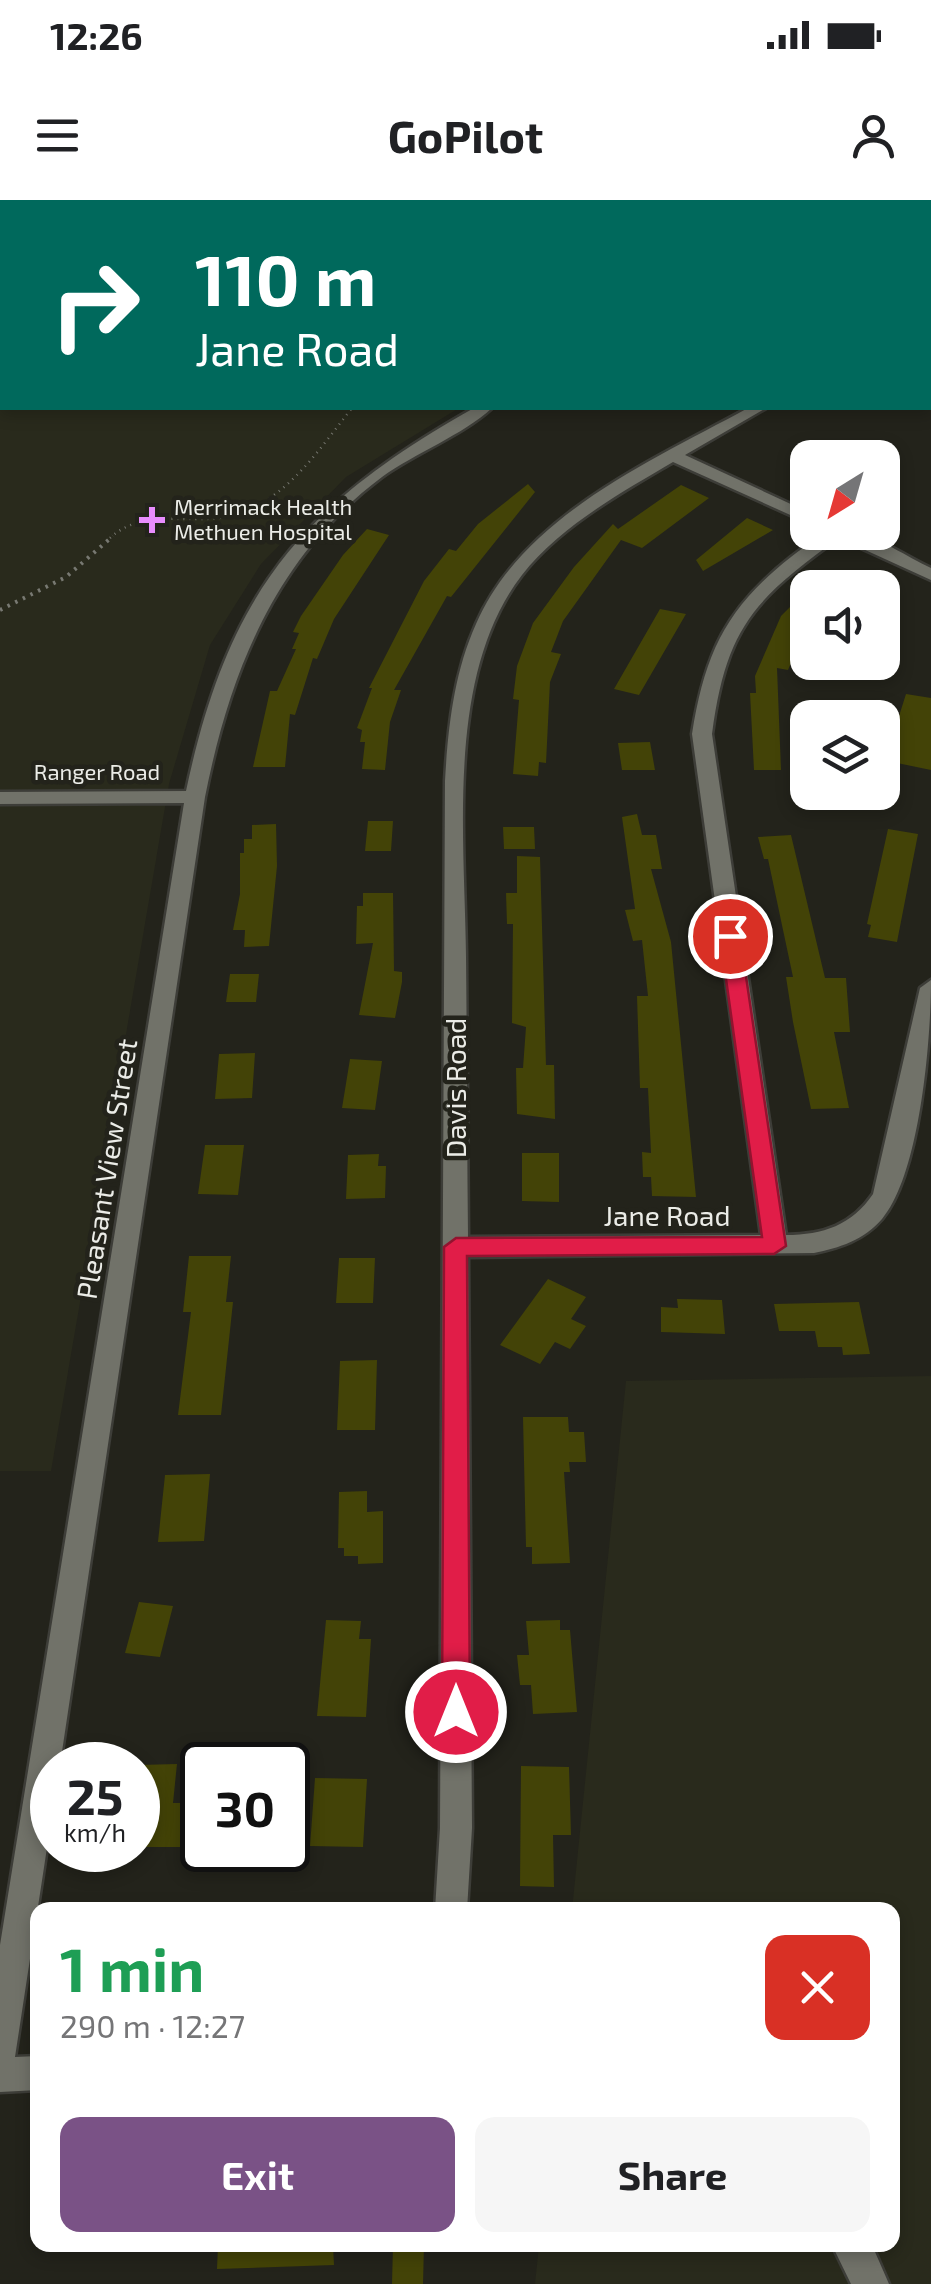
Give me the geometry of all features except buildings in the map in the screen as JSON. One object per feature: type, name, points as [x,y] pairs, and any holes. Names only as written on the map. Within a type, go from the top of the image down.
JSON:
[{"type":"street","name":"Pleasant View Street","points":[[0,2051],[206,736],[224,678],[252,613],[270,586],[357,489],[389,464],[481,410]]},
{"type":"street","name":"Davis Road","points":[[451,1902],[456,1828],[455,781],[466,676],[492,610],[512,575],[582,514],[672,456],[754,410]]},
{"type":"street","points":[[672,456],[790,510]]},
{"type":"street","points":[[774,1246],[702,734],[712,669],[729,628],[750,600],[811,550]]},
{"type":"street","points":[[877,550],[931,575]]},
{"type":"street","name":"Ranger Road","points":[[0,798],[194,797]]},
{"type":"street","name":"Jane Road","points":[[456,1247],[774,1246],[827,1244],[851,1233],[882,1204],[890,1184],[931,988]]},
{"type":"street","points":[[0,2075],[30,2073]]},
{"type":"street","points":[[855,2252],[870,2284]]},
{"type":"path","points":[[0,610],[85,563],[127,523],[238,514],[256,506],[314,458],[350,410]]},
{"type":"shaded area","points":[[0,410],[456,410],[346,477],[261,564],[210,645],[169,784],[51,1471],[0,1471]]},
{"type":"shaded area","points":[[931,1376],[931,2284],[535,2284],[538,2252],[900,2252],[900,1902],[573,1902],[626,1381]]},
{"type":"place","name":"Merrimack Health Methuen Hospital","points":[[152,520]]},
{"type":"route","points":[[456,1712],[456,1247],[774,1246],[730,936]]}]
